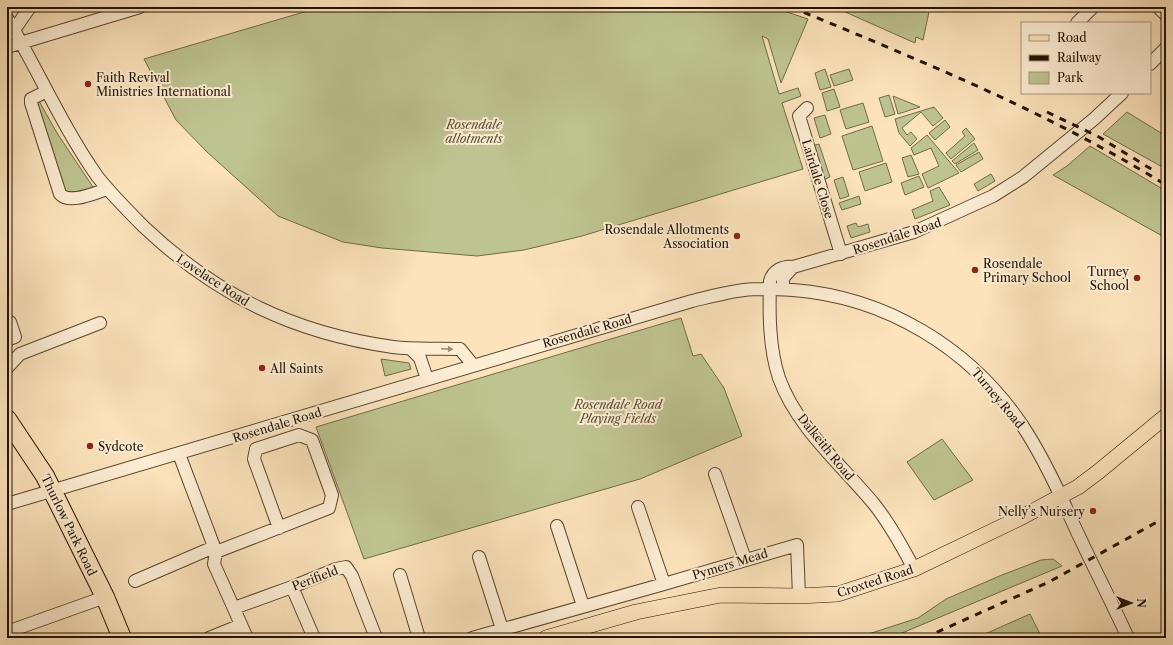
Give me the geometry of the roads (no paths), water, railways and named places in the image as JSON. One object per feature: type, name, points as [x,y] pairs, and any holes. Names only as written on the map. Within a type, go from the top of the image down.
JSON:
[{"type":"highway","name":"Thurlow Park Road","points":[[7,418],[42,471],[105,598],[122,638]]},
{"type":"main road","name":"Croxted Road","points":[[546,638],[636,612],[721,595],[799,596],[838,594],[914,569],[1061,497],[1089,479],[1166,416]]},
{"type":"street","points":[[14,30],[30,7]]},
{"type":"street","points":[[7,47],[140,7]]},
{"type":"street","points":[[1078,22],[1093,7]]},
{"type":"street","points":[[1158,7],[1166,15]]},
{"type":"street","name":"Lovelace Road","points":[[7,18],[22,42],[47,91],[94,171],[108,189],[169,251],[194,270],[234,296],[270,314],[321,332],[364,342],[410,349],[460,349],[473,365]]},
{"type":"street","points":[[1151,63],[1166,48]]},
{"type":"street","points":[[47,91],[32,99],[31,103],[60,194],[63,198],[70,199],[108,189]]},
{"type":"street","name":"Rosendale Road","points":[[770,289],[771,278],[779,269],[794,267],[842,254],[914,232],[945,220],[1004,190],[1053,153],[1121,94]]},
{"type":"street","name":"Lairdale Close","points":[[807,108],[799,116],[842,254]]},
{"type":"street","points":[[783,289],[783,278],[794,267]]},
{"type":"street","name":"Dalkeith Road","points":[[770,289],[771,337],[774,359],[780,380],[792,404],[810,432],[888,522],[914,569]]},
{"type":"street","name":"Rosendale Road","points":[[7,504],[180,454],[473,365],[692,301],[744,290],[783,289]]},
{"type":"street","name":"Turney Road","points":[[783,289],[822,293],[851,299],[897,317],[940,340],[962,357],[1007,405],[1035,446],[1128,638]]},
{"type":"street","points":[[7,340],[15,337],[10,322]]},
{"type":"street","points":[[7,368],[20,354],[100,323]]},
{"type":"street","points":[[410,349],[420,358],[427,379]]},
{"type":"street","points":[[135,581],[215,549],[279,528],[329,508],[332,495],[312,440],[299,435],[256,449],[254,459],[279,528]]},
{"type":"street","points":[[180,454],[215,549],[214,564],[247,638]]},
{"type":"street","points":[[715,474],[745,560]]},
{"type":"street","points":[[638,507],[664,584]]},
{"type":"street","points":[[557,526],[583,606]]},
{"type":"street","name":"Pymers Mead","points":[[472,638],[664,584],[802,543],[799,596]]},
{"type":"street","points":[[479,557],[502,629]]},
{"type":"street","name":"Perifield","points":[[234,608],[336,569],[346,567],[352,576],[376,638]]},
{"type":"street","points":[[400,575],[419,638]]},
{"type":"street","points":[[292,587],[314,638]]},
{"type":"street","points":[[7,632],[105,598]]},
{"type":"street","points":[[209,638],[241,625]]},
{"type":"railway","points":[[791,7],[982,88],[1076,134],[1166,185]]},
{"type":"railway","points":[[1047,112],[1099,137],[1156,172]]},
{"type":"railway","points":[[924,638],[1049,582],[1166,517]]},
{"type":"place","name":"Faith Revival Ministries International","points":[[88,84]]},
{"type":"place","name":"Rosendale Allotments Association","points":[[737,236]]},
{"type":"place","name":"Rosendale Primary School","points":[[975,270]]},
{"type":"place","name":"Turney School","points":[[1137,278]]},
{"type":"place","name":"All Saints","points":[[262,368]]},
{"type":"place","name":"Sydcote","points":[[90,446]]},
{"type":"place","name":"Nelly’s Nursery","points":[[1093,511]]},
{"type":"park label","name":"Rosendale allotments","points":[[474,131]]},
{"type":"park label","name":"Rosendale Road Playing Fields","points":[[618,411]]}]
